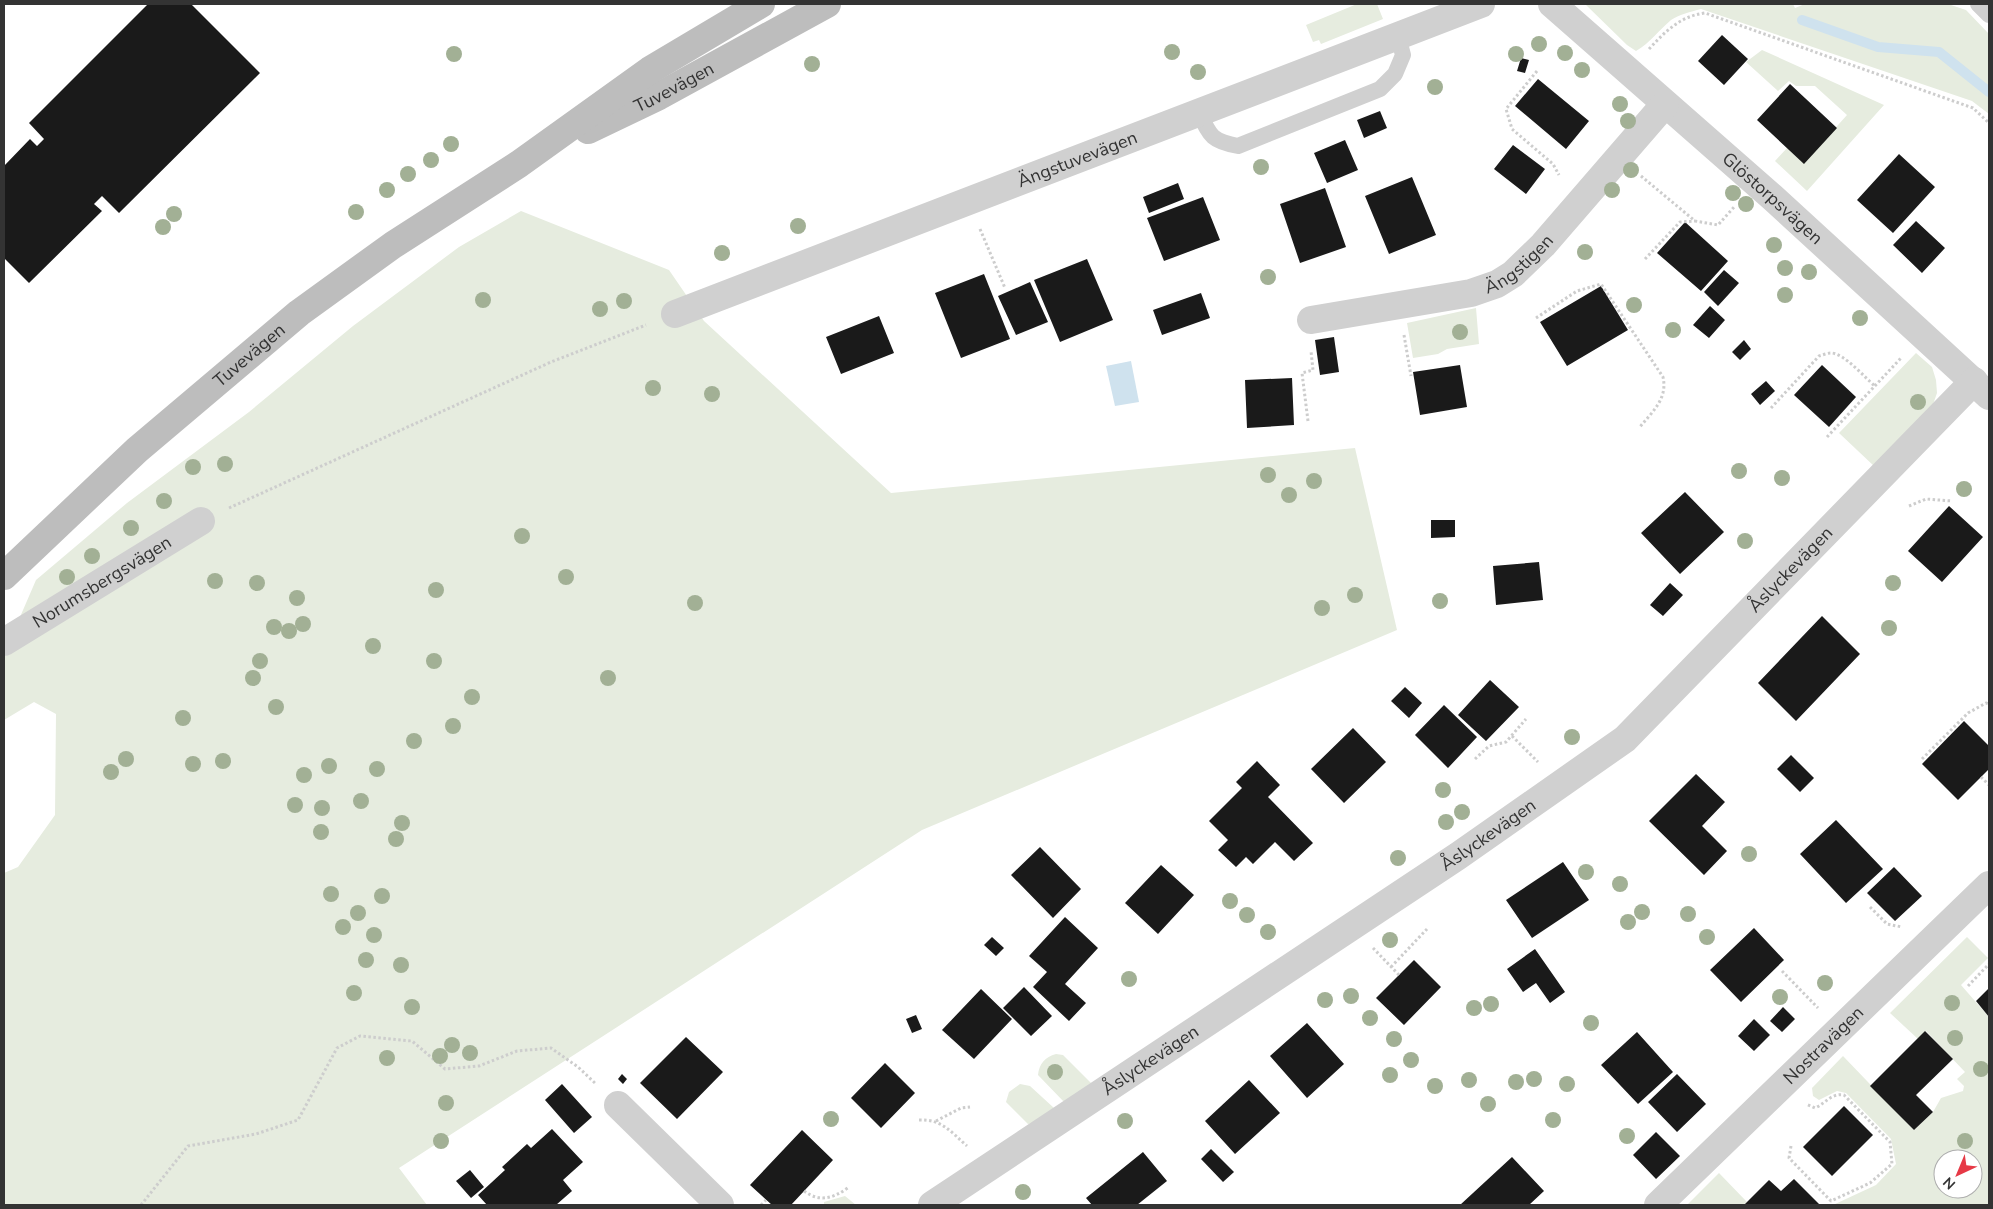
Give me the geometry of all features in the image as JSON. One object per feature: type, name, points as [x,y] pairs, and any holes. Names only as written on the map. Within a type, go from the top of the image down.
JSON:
[{"type":"main road","name":"Tuvevägen","points":[[4,576],[137,450],[298,313],[393,244],[519,164],[650,70],[761,4]]},
{"type":"main road","name":"Tuvevägen","points":[[519,164],[658,96],[827,4]]},
{"type":"street","name":"Ängstuvevägen","points":[[675,314],[1481,4]]},
{"type":"street","name":"Glöstorpsvägen","points":[[1552,4],[1756,183],[1982,388]]},
{"type":"street","name":"Ängstigen","points":[[1311,320],[1471,293],[1497,284],[1513,274],[1543,245],[1666,104]]},
{"type":"street","name":"Åslyckevägen","points":[[932,1205],[1458,856],[1625,740],[1982,388]]},
{"type":"street","name":"Norumsbergsvägen","points":[[4,642],[201,521]]},
{"type":"street","name":"Nostravägen","points":[[1658,1205],[1989,885]]},
{"type":"street","points":[[618,1105],[720,1205]]},
{"type":"lane","points":[[1978,4],[1989,15]]},
{"type":"lane","points":[[1199,112],[1208,133],[1220,143],[1238,146],[1380,89],[1395,74],[1403,55],[1398,36]]},
{"type":"path","points":[[1628,72],[1664,33],[1677,22],[1695,14],[1705,14],[1973,108],[1989,122]]},
{"type":"path","points":[[1536,71],[1506,109],[1512,129],[1553,164],[1559,175]]},
{"type":"path","points":[[1637,177],[1642,176],[1696,221]]},
{"type":"path","points":[[1645,260],[1680,222],[1696,221],[1718,224],[1756,183]]},
{"type":"path","points":[[968,201],[1005,288]]},
{"type":"path","points":[[1536,318],[1577,291],[1601,284],[1663,377],[1664,396],[1639,428]]},
{"type":"path","points":[[1398,305],[1411,376]]},
{"type":"path","points":[[201,521],[551,362],[675,314]]},
{"type":"path","points":[[1308,421],[1302,373],[1313,370],[1309,336],[1311,320]]},
{"type":"path","points":[[1827,437],[1923,334]]},
{"type":"path","points":[[1771,408],[1819,356],[1830,353],[1845,359],[1875,386]]},
{"type":"path","points":[[1910,506],[1926,499],[1952,500]]},
{"type":"path","points":[[1922,759],[1968,714],[1986,703],[1989,704]]},
{"type":"path","points":[[1475,759],[1489,746],[1506,742],[1526,720]]},
{"type":"path","points":[[1512,736],[1561,784]]},
{"type":"path","points":[[1981,777],[1989,785]]},
{"type":"path","points":[[1391,967],[1427,929]]},
{"type":"path","points":[[1968,986],[1989,964]]},
{"type":"path","points":[[1782,971],[1839,1030]]},
{"type":"path","points":[[141,1205],[188,1146],[256,1134],[298,1120],[337,1048],[360,1036],[412,1041],[445,1070],[479,1066],[517,1051],[551,1048],[578,1067],[618,1105]]},
{"type":"path","points":[[1784,1084],[1806,1104],[1815,1108],[1832,1096],[1844,1095],[1890,1142],[1892,1164],[1870,1183],[1831,1201],[1789,1158],[1791,1146]]},
{"type":"path","points":[[936,1121],[961,1108],[970,1108]]},
{"type":"path","points":[[919,1120],[936,1121],[943,1125],[990,1167]]},
{"type":"path","points":[[804,1191],[816,1198],[824,1199],[848,1187]]},
{"type":"path","points":[[761,1205],[766,1200]]},
{"type":"shaded area","points":[[1357,4],[1377,4],[1383,19],[1321,44],[1319,40],[1313,42],[1306,25]]},
{"type":"shaded area","points":[[1585,4],[1793,4],[1795,8],[1805,4],[1948,4],[1966,10],[1989,34],[1989,114],[1972,101],[1701,9],[1671,20],[1636,51],[1627,45]]},
{"type":"shaded area","points":[[1762,50],[1884,105],[1807,191],[1775,161],[1787,148],[1804,163],[1847,115],[1815,86],[1796,86],[1789,81],[1778,91],[1746,62]]},
{"type":"shaded area","points":[[521,211],[669,270],[704,321],[891,493],[1355,448],[1397,630],[922,830],[399,1168],[427,1205],[4,1205],[4,873],[18,867],[55,815],[56,714],[34,702],[4,720],[4,654],[36,580],[127,503],[249,412],[353,326],[459,247]]},
{"type":"shaded area","points":[[1476,308],[1479,344],[1447,349],[1438,354],[1413,358],[1407,323]]},
{"type":"shaded area","points":[[1916,353],[1932,367],[1936,380],[1937,393],[1929,416],[1875,467],[1839,433]]},
{"type":"shaded area","points":[[1967,937],[1988,958],[1961,985],[1989,1017],[1989,1205],[1833,1205],[1876,1185],[1896,1164],[1891,1139],[1846,1093],[1837,1091],[1819,1100],[1813,1096],[1812,1088],[1843,1056],[1914,1130],[1933,1112],[1941,1098],[1963,1091],[1964,1086],[1957,1079],[1965,1072],[1926,1031],[1918,1039],[1890,1013]]},
{"type":"shaded area","points":[[1056,1054],[1063,1055],[1091,1083],[1065,1103],[1038,1075],[1043,1062]]},
{"type":"shaded area","points":[[1020,1084],[1030,1086],[1054,1108],[1035,1123],[1028,1124],[1006,1102],[1009,1092]]},
{"type":"shaded area","points":[[1719,1173],[1747,1202],[1744,1205],[1687,1205]]},
{"type":"shaded area","points":[[845,1196],[856,1205],[824,1205],[824,1202]]},
{"type":"water","points":[[1131,361],[1139,402],[1115,406],[1106,366]]},
{"type":"building","points":[[148,4],[191,4],[260,73],[119,213],[102,196],[94,204],[102,211],[29,283],[4,258],[4,166],[30,139],[37,146],[44,139],[29,123]]},
{"type":"building","points":[[1722,35],[1748,59],[1724,85],[1698,61]]},
{"type":"building","points":[[1521,58],[1529,60],[1525,73],[1517,71]]},
{"type":"building","points":[[1538,79],[1589,121],[1566,149],[1515,106]]},
{"type":"building","points":[[1790,84],[1837,128],[1804,164],[1757,120]]},
{"type":"building","points":[[1380,111],[1387,128],[1364,138],[1357,120]]},
{"type":"building","points":[[1345,140],[1358,170],[1327,183],[1314,153]]},
{"type":"building","points":[[1513,145],[1545,169],[1526,194],[1494,169]]},
{"type":"building","points":[[1899,154],[1935,187],[1893,233],[1857,200]]},
{"type":"building","points":[[1412,177],[1436,235],[1389,254],[1365,196]]},
{"type":"building","points":[[1178,183],[1184,199],[1149,213],[1143,197]]},
{"type":"building","points":[[1325,188],[1346,247],[1300,263],[1280,204]]},
{"type":"building","points":[[1203,197],[1220,240],[1164,261],[1147,218]]},
{"type":"building","points":[[1916,221],[1945,248],[1922,273],[1893,245]]},
{"type":"building","points":[[1685,222],[1728,261],[1701,291],[1657,253]]},
{"type":"building","points":[[1087,259],[1113,320],[1060,342],[1034,280]]},
{"type":"building","points":[[1724,270],[1739,283],[1718,306],[1704,292]]},
{"type":"building","points":[[984,274],[1010,339],[961,358],[935,293]]},
{"type":"building","points":[[1030,282],[1048,322],[1016,335],[998,296]]},
{"type":"building","points":[[1601,286],[1628,330],[1567,366],[1540,322]]},
{"type":"building","points":[[1201,293],[1210,318],[1162,335],[1153,310]]},
{"type":"building","points":[[1710,306],[1725,320],[1709,338],[1693,325]]},
{"type":"building","points":[[879,316],[894,353],[841,374],[826,337]]},
{"type":"building","points":[[1334,337],[1339,372],[1320,375],[1315,340]]},
{"type":"building","points":[[1744,340],[1751,349],[1740,360],[1732,352]]},
{"type":"building","points":[[1460,365],[1467,407],[1420,415],[1413,372]]},
{"type":"building","points":[[1822,365],[1856,397],[1829,427],[1794,395]]},
{"type":"building","points":[[1292,378],[1294,425],[1247,428],[1245,380]]},
{"type":"building","points":[[1766,381],[1775,391],[1760,405],[1751,394]]},
{"type":"building","points":[[1685,492],[1724,532],[1680,574],[1641,533]]},
{"type":"building","points":[[1949,506],[1983,537],[1942,582],[1908,551]]},
{"type":"building","points":[[1431,520],[1455,520],[1455,537],[1431,538]]},
{"type":"building","points":[[1539,562],[1543,600],[1496,605],[1493,566]]},
{"type":"building","points":[[1670,583],[1683,595],[1663,616],[1650,605]]},
{"type":"building","points":[[1822,616],[1860,654],[1796,721],[1758,683]]},
{"type":"building","points":[[1490,680],[1519,707],[1486,741],[1458,715]]},
{"type":"building","points":[[1405,687],[1422,703],[1409,718],[1391,701]]},
{"type":"building","points":[[1444,705],[1477,737],[1448,768],[1415,735]]},
{"type":"building","points":[[1964,721],[1989,746],[1989,769],[1958,800],[1922,764]]},
{"type":"building","points":[[1353,728],[1386,762],[1344,803],[1311,769]]},
{"type":"building","points":[[1791,755],[1814,778],[1800,792],[1777,769]]},
{"type":"building","points":[[1257,761],[1280,785],[1268,797],[1313,843],[1294,861],[1275,842],[1253,864],[1246,857],[1236,867],[1218,850],[1228,840],[1209,821],[1242,788],[1236,782]]},
{"type":"building","points":[[1696,774],[1725,802],[1702,826],[1727,851],[1704,875],[1649,821]]},
{"type":"building","points":[[1836,820],[1883,869],[1846,903],[1800,854]]},
{"type":"building","points":[[1040,847],[1081,889],[1053,918],[1011,875]]},
{"type":"building","points":[[1563,862],[1589,900],[1532,938],[1506,900]]},
{"type":"building","points":[[1161,865],[1194,895],[1158,934],[1125,903]]},
{"type":"building","points":[[1894,867],[1922,896],[1895,921],[1867,893]]},
{"type":"building","points":[[1065,917],[1098,948],[1065,984],[1086,1003],[1069,1021],[1033,987],[1047,972],[1029,956]]},
{"type":"building","points":[[1754,928],[1784,960],[1741,1002],[1710,970]]},
{"type":"building","points":[[992,937],[1004,948],[996,956],[984,945]]},
{"type":"building","points":[[1535,949],[1565,992],[1550,1003],[1536,983],[1523,992],[1507,969]]},
{"type":"building","points":[[1414,960],[1441,987],[1404,1025],[1376,998]]},
{"type":"building","points":[[1024,987],[1052,1016],[1031,1036],[1003,1008]]},
{"type":"building","points":[[1989,988],[1989,1017],[1976,1001]]},
{"type":"building","points":[[981,989],[1012,1019],[974,1059],[942,1030]]},
{"type":"building","points":[[1783,1007],[1795,1019],[1782,1032],[1770,1021]]},
{"type":"building","points":[[916,1015],[922,1029],[912,1033],[906,1019]]},
{"type":"building","points":[[1754,1019],[1770,1035],[1754,1051],[1738,1036]]},
{"type":"building","points":[[1307,1023],[1344,1064],[1307,1098],[1270,1056]]},
{"type":"building","points":[[1925,1031],[1953,1059],[1916,1095],[1933,1112],[1914,1130],[1870,1086]]},
{"type":"building","points":[[1637,1032],[1673,1072],[1638,1104],[1601,1065]]},
{"type":"building","points":[[686,1037],[723,1072],[677,1119],[640,1083]]},
{"type":"building","points":[[885,1063],[915,1093],[881,1128],[851,1098]]},
{"type":"building","points":[[622,1074],[627,1079],[623,1084],[618,1079]]},
{"type":"building","points":[[1677,1074],[1706,1104],[1677,1132],[1648,1102]]},
{"type":"building","points":[[1249,1080],[1280,1113],[1235,1154],[1205,1121]]},
{"type":"building","points":[[562,1084],[592,1117],[574,1133],[545,1100]]},
{"type":"building","points":[[1844,1106],[1873,1135],[1832,1176],[1803,1147]]},
{"type":"building","points":[[552,1129],[583,1162],[563,1180],[572,1191],[556,1205],[487,1205],[478,1195],[505,1170],[502,1167],[527,1144],[531,1148]]},
{"type":"building","points":[[802,1130],[833,1160],[791,1205],[772,1205],[750,1185]]},
{"type":"building","points":[[1656,1132],[1680,1156],[1656,1179],[1633,1155]]},
{"type":"building","points":[[1211,1149],[1234,1172],[1223,1182],[1201,1159]]},
{"type":"building","points":[[1143,1152],[1167,1181],[1137,1205],[1092,1205],[1086,1198]]},
{"type":"building","points":[[1512,1157],[1544,1191],[1529,1205],[1460,1205]]},
{"type":"building","points":[[470,1170],[484,1187],[471,1198],[456,1181]]},
{"type":"building","points":[[1794,1179],[1819,1204],[1744,1205],[1769,1180],[1781,1191]]},
{"type":"waterway","points":[[1802,20],[1878,47],[1939,52],[1989,92]]}]
